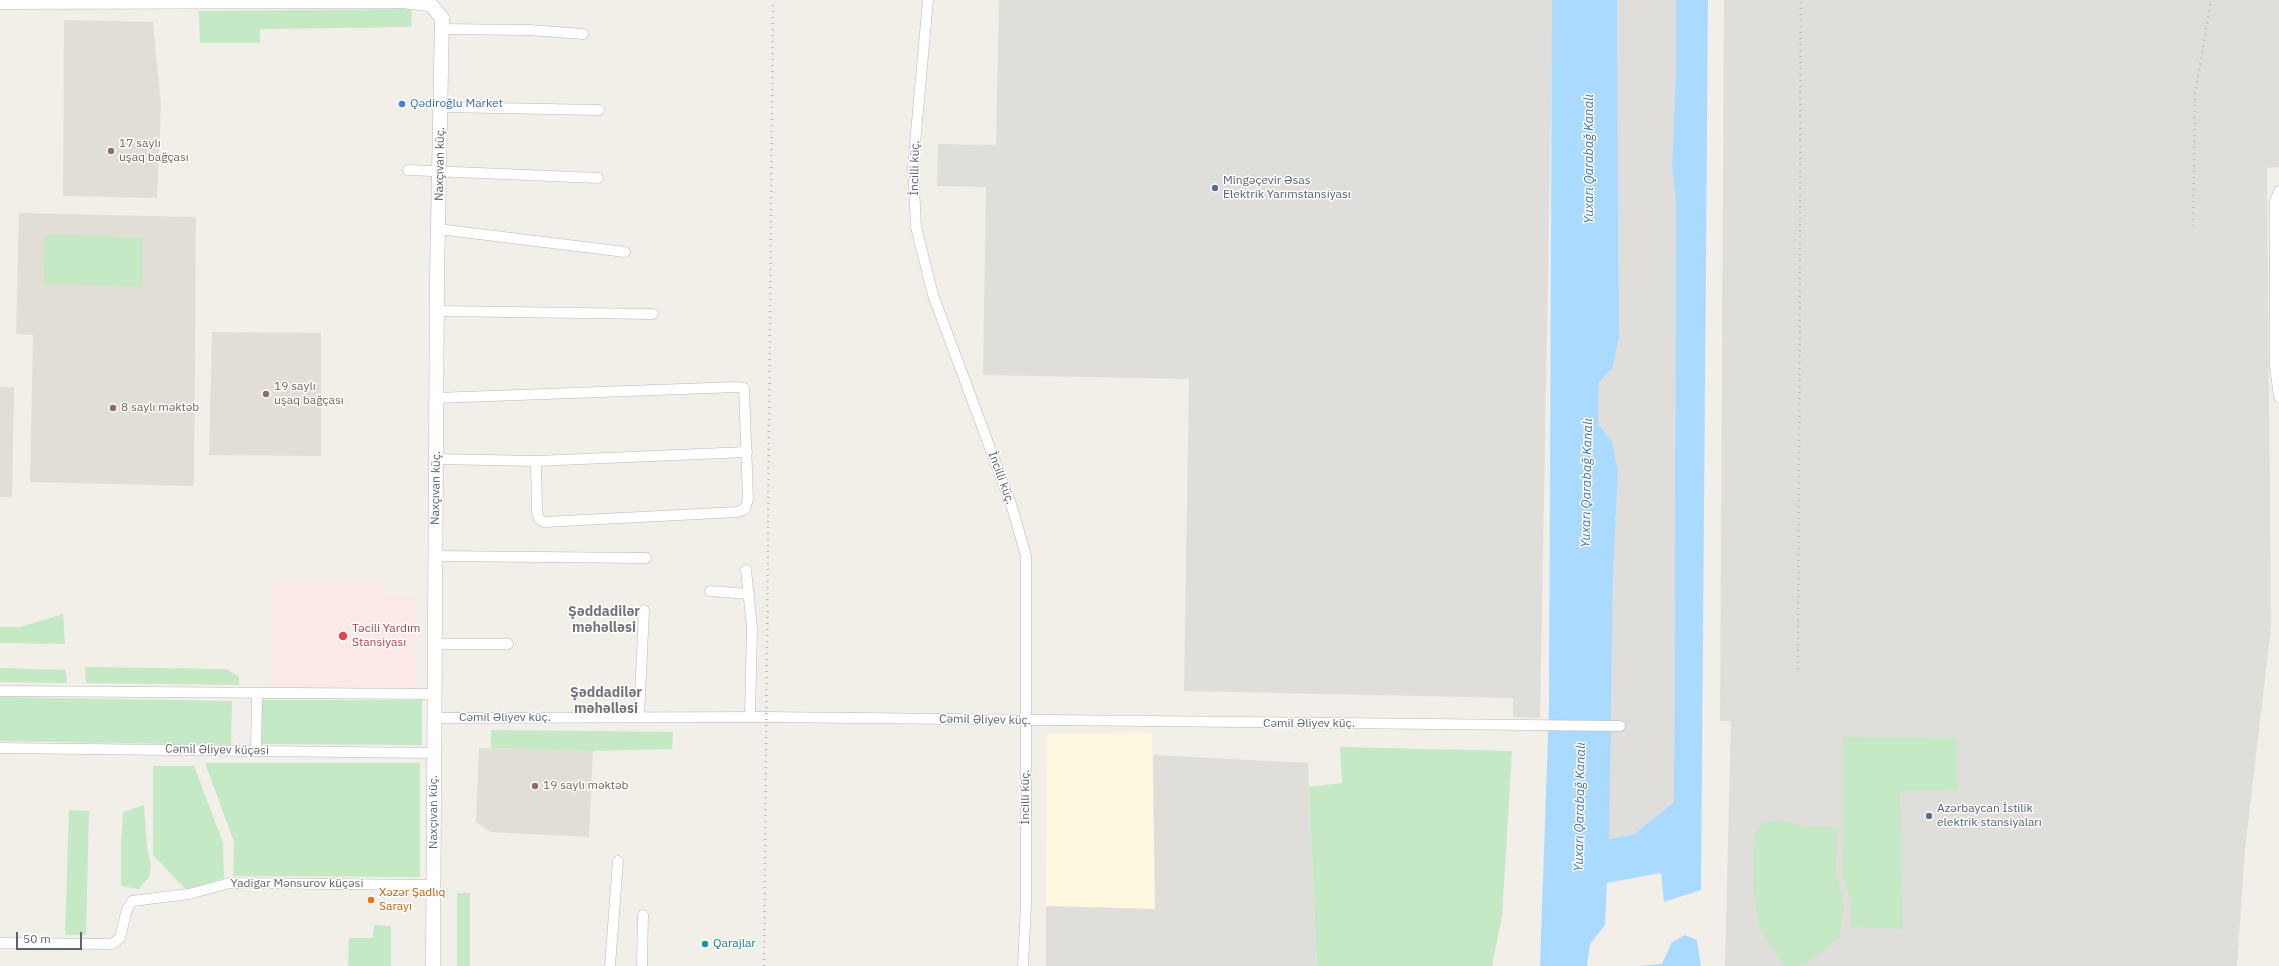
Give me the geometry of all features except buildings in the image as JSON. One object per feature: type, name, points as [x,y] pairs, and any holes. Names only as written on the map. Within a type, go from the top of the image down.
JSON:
[{"type":"street","name":"İncilli küç.","points":[[928,0],[913,166],[916,227],[933,294],[1012,507],[1026,556],[1026,905],[1022,966]]},
{"type":"street","points":[[0,2],[401,1],[432,5]]},
{"type":"street","name":"Naxçıvan küç.","points":[[432,5],[442,18],[443,29],[439,172],[436,398],[433,966]]},
{"type":"street","points":[[443,29],[529,30],[583,34]]},
{"type":"street","points":[[441,107],[599,110]]},
{"type":"street","points":[[408,170],[598,178]]},
{"type":"street","points":[[2279,191],[2275,201],[2275,366],[2279,396]]},
{"type":"street","points":[[438,229],[625,252]]},
{"type":"street","points":[[437,311],[653,314]]},
{"type":"street","points":[[436,398],[737,387],[744,388],[746,394],[748,499],[745,509],[737,512],[544,522],[539,520],[537,511],[536,461]]},
{"type":"street","points":[[436,459],[536,461],[747,452]]},
{"type":"street","points":[[435,556],[646,558]]},
{"type":"street","points":[[746,570],[752,628],[750,717]]},
{"type":"street","points":[[710,591],[749,594]]},
{"type":"street","points":[[639,717],[644,610]]},
{"type":"street","points":[[434,644],[508,644]]},
{"type":"street","points":[[0,691],[257,694],[434,694]]},
{"type":"street","points":[[256,751],[257,694]]},
{"type":"street","name":"Cəmil Əliyev küç.","points":[[434,718],[750,717],[1620,726]]},
{"type":"street","name":"Cəmil Əliyev küçəsi","points":[[0,748],[434,753]]},
{"type":"street","points":[[610,966],[618,861]]},
{"type":"street","name":"Yadigar Mənsurov küçəsi","points":[[0,943],[112,944],[120,938],[127,909],[132,901],[190,894],[230,883],[434,885]]},
{"type":"street","points":[[642,966],[643,915]]},
{"type":"shaded area","name":"Mingəçevir Əsas Elektrik Yarımstansiyası","points":[[999,0],[1553,0],[1540,718],[1513,717],[1513,698],[1184,691],[1189,379],[983,375],[986,187],[937,186],[938,144],[996,145]]},
{"type":"shaded area","points":[[1617,0],[1676,0],[1676,72],[1672,165],[1676,202],[1674,802],[1634,834],[1608,839],[1613,577],[1618,471],[1598,425],[1599,382],[1613,367],[1619,338]]},
{"type":"shaded area","name":"Azərbaycan İstilik elektrik stansiyaları","points":[[1724,0],[2279,0],[2279,167],[2267,168],[2271,627],[2245,849],[2237,966],[1725,966],[1731,721],[1720,721]]},
{"type":"shaded area","name":"17 saylı uşaq bağçası","points":[[64,20],[153,22],[161,105],[157,198],[63,196]]},
{"type":"shaded area","name":"8 saylı məktəb","points":[[19,213],[196,217],[194,486],[30,482],[33,335],[16,334]]},
{"type":"shaded area","name":"19 saylı uşaq bağçası","points":[[212,332],[321,333],[321,456],[209,455]]},
{"type":"shaded area","points":[[0,387],[14,387],[12,497],[0,497]]},
{"type":"shaded area","name":"Təcili Yardım Stansiyası","points":[[272,582],[384,582],[384,596],[415,596],[414,689],[272,688]]},
{"type":"shaded area","points":[[1152,733],[1155,909],[1046,906],[1047,734]]},
{"type":"shaded area","name":"19 saylı məktəb","points":[[479,748],[593,751],[589,837],[490,832],[476,822]]},
{"type":"shaded area","points":[[1153,755],[1308,763],[1317,966],[1046,966],[1046,906],[1155,909]]},
{"type":"green space","points":[[412,9],[411,27],[260,29],[260,43],[200,43],[199,11]]},
{"type":"green space","points":[[45,234],[143,238],[142,287],[44,283]]},
{"type":"green space","points":[[63,614],[65,644],[0,643],[0,627],[20,627]]},
{"type":"green space","points":[[85,667],[227,669],[239,677],[239,685],[86,683]]},
{"type":"green space","points":[[0,668],[66,670],[67,683],[0,682]]},
{"type":"green space","points":[[0,697],[232,701],[231,745],[0,741]]},
{"type":"green space","points":[[262,700],[422,700],[422,745],[262,744]]},
{"type":"green space","points":[[491,730],[673,732],[672,749],[593,751],[491,748]]},
{"type":"green space","points":[[1843,737],[1957,738],[1958,790],[1900,791],[1903,929],[1851,927],[1851,903],[1842,871]]},
{"type":"green space","points":[[1340,747],[1512,751],[1502,916],[1492,966],[1317,966],[1309,787],[1342,783]]},
{"type":"green space","points":[[205,763],[420,763],[420,877],[233,876],[234,842]]},
{"type":"green space","points":[[153,766],[194,766],[223,843],[224,878],[186,890],[153,855]]},
{"type":"green space","points":[[144,805],[147,847],[151,866],[149,877],[139,889],[121,886],[123,812]]},
{"type":"green space","points":[[69,810],[89,811],[86,935],[65,935]]},
{"type":"green space","points":[[1781,820],[1803,826],[1837,828],[1836,870],[1844,906],[1839,937],[1813,959],[1797,966],[1784,966],[1759,926],[1753,887],[1754,837],[1763,822]]},
{"type":"green space","points":[[457,893],[470,893],[470,966],[457,966]]},
{"type":"green space","points":[[374,925],[391,926],[391,966],[348,966],[349,938],[373,938]]},
{"type":"water","name":"Yuxarı Qarabağ Kanalı","points":[[1552,0],[1617,0],[1619,338],[1613,367],[1599,382],[1598,425],[1612,441],[1618,471],[1613,577],[1609,839],[1634,834],[1674,802],[1676,202],[1672,165],[1676,72],[1676,0],[1708,0],[1701,890],[1664,902],[1661,873],[1607,883],[1605,925],[1590,944],[1587,966],[1540,966],[1549,707]]},
{"type":"water","points":[[1685,935],[1697,940],[1701,966],[1637,966],[1662,964],[1672,942]]},
{"type":"railway","points":[[764,966],[773,0]]},
{"type":"railway","points":[[1798,669],[1801,0]]},
{"type":"railway","points":[[2193,226],[2195,95],[2211,0]]},
{"type":"place","name":"Qədiroğlu Market","points":[[402,104]]},
{"type":"place","name":"17 saylı uşaq bağçası","points":[[111,151]]},
{"type":"place","name":"Mingəçevir Əsas Elektrik Yarımstansiyası","points":[[1215,188]]},
{"type":"place","name":"19 saylı uşaq bağçası","points":[[266,394]]},
{"type":"place","name":"8 saylı məktəb","points":[[113,408]]},
{"type":"place","name":"Təcili Yardım Stansiyası","points":[[343,636]]},
{"type":"place","name":"19 saylı məktəb","points":[[535,786]]},
{"type":"place","name":"Azərbaycan İstilik elektrik stansiyaları","points":[[1929,816]]},
{"type":"place","name":"Xəzər Şadlıq Sarayı","points":[[371,900]]},
{"type":"place","name":"Qarajlar","points":[[705,944]]},
{"type":"district","name":"Şəddadilər məhəlləsi","points":[[604,620]]},
{"type":"district","name":"Şəddadilər məhəlləsi","points":[[606,702]]}]
